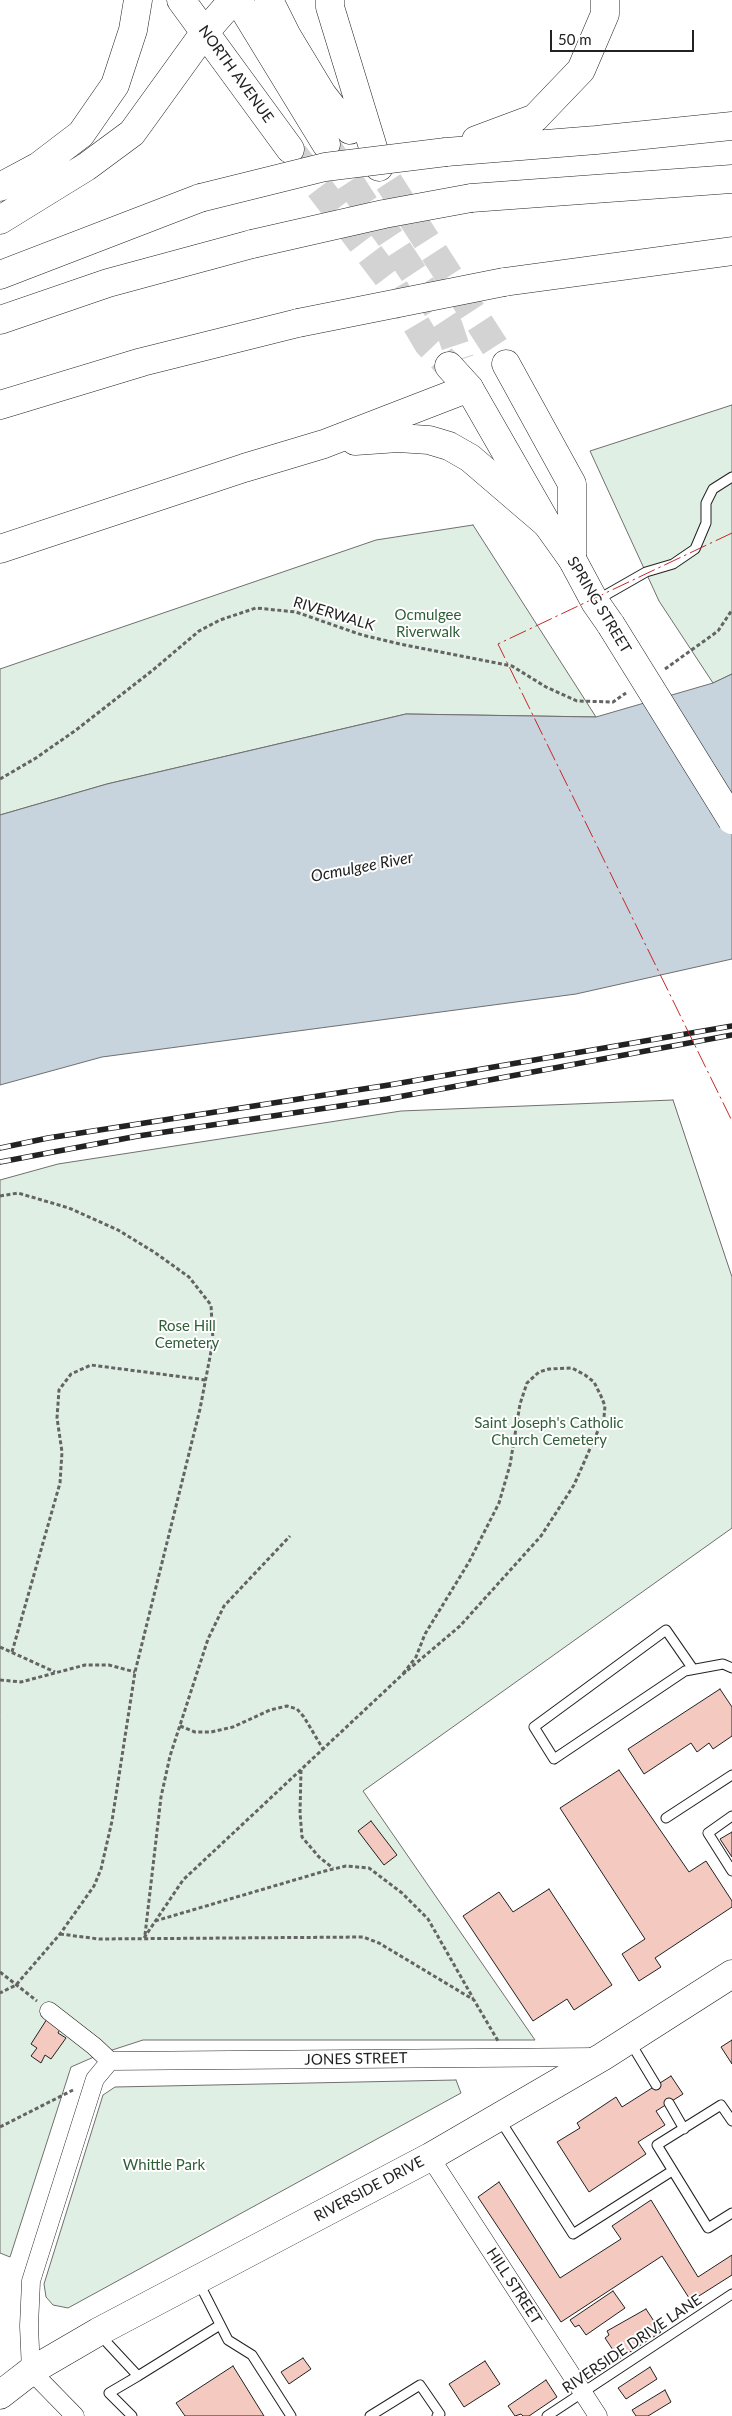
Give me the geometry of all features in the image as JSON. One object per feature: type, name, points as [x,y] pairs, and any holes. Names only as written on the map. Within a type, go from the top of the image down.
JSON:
[{"type":"main road","points":[[0,187],[39,166],[81,134],[114,85],[133,30],[138,0]]},
{"type":"main road","name":"NORTH AVENUE","points":[[181,0],[290,149]]},
{"type":"main road","points":[[0,220],[86,167],[132,133],[205,32],[233,0]]},
{"type":"main road","points":[[238,0],[326,144]]},
{"type":"main road","points":[[269,0],[286,36],[322,94],[350,130]]},
{"type":"main road","points":[[330,0],[330,7],[379,167]]},
{"type":"main road","points":[[446,152],[535,118],[581,70],[605,14],[605,0]]},
{"type":"main road","points":[[0,276],[200,198],[324,168],[446,152],[596,140],[732,126]]},
{"type":"main road","points":[[0,320],[108,283],[252,244],[384,214],[472,198],[732,179]]},
{"type":"main road","points":[[0,405],[142,362],[298,323],[504,282],[732,251]]},
{"type":"main road","points":[[10,546],[244,468],[324,444],[469,388],[454,363]]},
{"type":"main road","points":[[506,364],[572,484],[572,559]]},
{"type":"main road","name":"SPRING STREET","points":[[469,388],[547,524],[572,559],[595,602],[732,820]]},
{"type":"main road","points":[[324,444],[398,438],[429,440],[449,446],[470,458],[547,524]]},
{"type":"main road","name":"RIVERSIDE DRIVE","points":[[0,2395],[31,2371],[98,2332],[430,2157],[602,2057],[731,1975]]},
{"type":"street","points":[[49,2011],[98,2049],[110,2061],[95,2079],[31,2281],[29,2326],[31,2371],[75,2416]]},
{"type":"street","name":"JONES STREET","points":[[110,2061],[602,2057]]},
{"type":"street","name":"HILL STREET","points":[[430,2157],[598,2416]]},
{"type":"lane","points":[[595,602],[646,572],[673,564],[695,550],[706,524],[706,503],[713,489],[732,477]]},
{"type":"lane","points":[[694,1669],[666,1630],[534,1727],[554,1760],[685,1671],[723,1664],[732,1668]]},
{"type":"lane","points":[[666,1818],[732,1775]]},
{"type":"lane","points":[[732,1816],[708,1833],[732,1871]]},
{"type":"lane","points":[[629,2040],[656,2085]]},
{"type":"lane","points":[[668,2103],[684,2129]]},
{"type":"lane","points":[[732,2121],[722,2105],[658,2145],[708,2228],[732,2213]]},
{"type":"lane","points":[[499,2117],[573,2234],[672,2171]]},
{"type":"lane","points":[[197,2280],[228,2340],[252,2355],[291,2416]]},
{"type":"lane","name":"RIVERSIDE DRIVE LANE","points":[[547,2416],[732,2294]]},
{"type":"lane","points":[[132,2416],[109,2394],[220,2325]]},
{"type":"lane","points":[[98,2332],[138,2376]]},
{"type":"lane","points":[[370,2416],[420,2386],[440,2414],[437,2416]]},
{"type":"path","name":"RIVERWALK","points":[[0,779],[36,758],[76,730],[153,670],[199,631],[220,620],[256,608],[296,612],[362,635],[512,666],[546,687],[577,701],[613,702],[630,691]]},
{"type":"path","points":[[664,670],[718,631],[732,610]]},
{"type":"path","points":[[0,1196],[18,1193],[69,1208],[118,1230],[154,1252],[189,1277],[211,1305],[213,1341],[206,1380],[135,1672],[112,1821],[101,1868],[94,1886],[60,1934],[16,1985],[0,1993]]},
{"type":"path","points":[[12,1652],[60,1483],[62,1452],[57,1418],[59,1390],[70,1374],[91,1365],[206,1380]]},
{"type":"path","points":[[144,1938],[183,1880],[402,1675],[460,1626],[541,1536],[574,1486],[595,1442],[606,1406],[594,1382],[572,1368],[548,1369],[538,1372],[527,1383],[520,1404],[510,1465],[499,1503],[469,1562],[425,1634],[416,1657],[402,1675]]},
{"type":"path","points":[[144,1938],[161,1797],[170,1756],[208,1639],[224,1606],[290,1536]]},
{"type":"path","points":[[0,1647],[55,1672]]},
{"type":"path","points":[[0,1680],[20,1682],[85,1665],[109,1665],[135,1672]]},
{"type":"path","points":[[180,1726],[195,1732],[211,1732],[233,1727],[270,1710],[287,1706],[297,1709],[304,1717],[323,1749]]},
{"type":"path","points":[[300,1770],[302,1836],[319,1857],[334,1869]]},
{"type":"path","points":[[154,1921],[346,1866],[369,1868],[402,1893],[428,1920],[507,2057]]},
{"type":"path","points":[[60,1934],[99,1938],[364,1937],[379,1943],[474,2000]]},
{"type":"path","points":[[0,1972],[49,2011]]},
{"type":"path","points":[[0,2127],[95,2079]]},
{"type":"green space","points":[[732,405],[732,674],[713,683],[659,601],[590,451]]},
{"type":"green space","name":"Ocmulgee Riverwalk","points":[[473,525],[596,717],[406,714],[107,784],[0,815],[0,669],[376,540]]},
{"type":"green space","name":"Rose Hill Cemetery","points":[[673,1100],[732,1277],[732,1528],[363,1791],[535,2040],[143,2040],[103,2053],[71,2067],[10,2257],[0,2253],[0,1180],[58,1164],[401,1111]]},
{"type":"green space","name":"Whittle Park","points":[[456,2080],[461,2093],[68,2308],[53,2305],[46,2297],[44,2284],[103,2095],[115,2087]]},
{"type":"water","name":"Ocmulgee River","points":[[732,674],[732,959],[576,994],[102,1057],[0,1085],[0,815],[107,784],[406,714],[596,717],[713,683]]},
{"type":"building","points":[[720,1689],[732,1707],[732,1736],[713,1749],[709,1743],[697,1752],[691,1743],[644,1774],[628,1749]]},
{"type":"building","points":[[619,1770],[689,1872],[706,1861],[732,1901],[732,1907],[655,1958],[661,1967],[639,1981],[622,1954],[645,1939],[560,1808]]},
{"type":"building","points":[[371,1821],[397,1855],[384,1865],[358,1831]]},
{"type":"building","points":[[732,1832],[732,1857],[720,1839]]},
{"type":"building","points":[[549,1889],[612,1985],[574,2010],[567,1999],[533,2021],[463,1916],[499,1892],[513,1912]]},
{"type":"building","points":[[47,2019],[60,2029],[58,2033],[66,2038],[51,2059],[45,2055],[41,2063],[31,2056],[37,2048],[31,2044]]},
{"type":"building","points":[[732,2040],[732,2064],[721,2047]]},
{"type":"building","points":[[671,2076],[683,2094],[656,2111],[665,2125],[638,2142],[646,2154],[589,2192],[557,2142],[580,2128],[577,2123],[616,2097],[622,2107]]},
{"type":"building","points":[[499,2182],[560,2278],[621,2239],[612,2226],[651,2200],[698,2277],[732,2255],[732,2275],[691,2301],[662,2256],[561,2322],[478,2197]]},
{"type":"building","points":[[613,2291],[625,2308],[586,2335],[579,2325],[575,2327],[570,2320]]},
{"type":"building","points":[[646,2309],[661,2332],[619,2359],[605,2338],[609,2335],[607,2331]]},
{"type":"building","points":[[303,2358],[311,2369],[289,2384],[281,2372]]},
{"type":"building","points":[[485,2361],[500,2384],[464,2407],[449,2384]]},
{"type":"building","points":[[233,2366],[264,2416],[185,2416],[176,2403]]},
{"type":"building","points":[[650,2367],[657,2379],[626,2399],[618,2388]]},
{"type":"building","points":[[546,2380],[557,2397],[529,2416],[521,2414],[515,2416],[508,2406]]},
{"type":"building","points":[[665,2390],[671,2402],[648,2416],[636,2416],[632,2410]]},
{"type":"tunnel","points":[[327,146],[449,327],[460,360]]},
{"type":"tunnel","points":[[364,148],[379,167],[506,364]]},
{"type":"tunnel","points":[[294,154],[391,282],[428,344],[449,366]]},
{"type":"railway","points":[[0,1148],[48,1138],[389,1085],[732,1026]]},
{"type":"railway","points":[[0,1162],[138,1136],[387,1099],[732,1035]]},
{"type":"power","points":[[732,533],[498,644],[732,1121]]},
{"type":"park label","name":"Saint Joseph's Catholic Church Cemetery","points":[[549,1432]]}]
